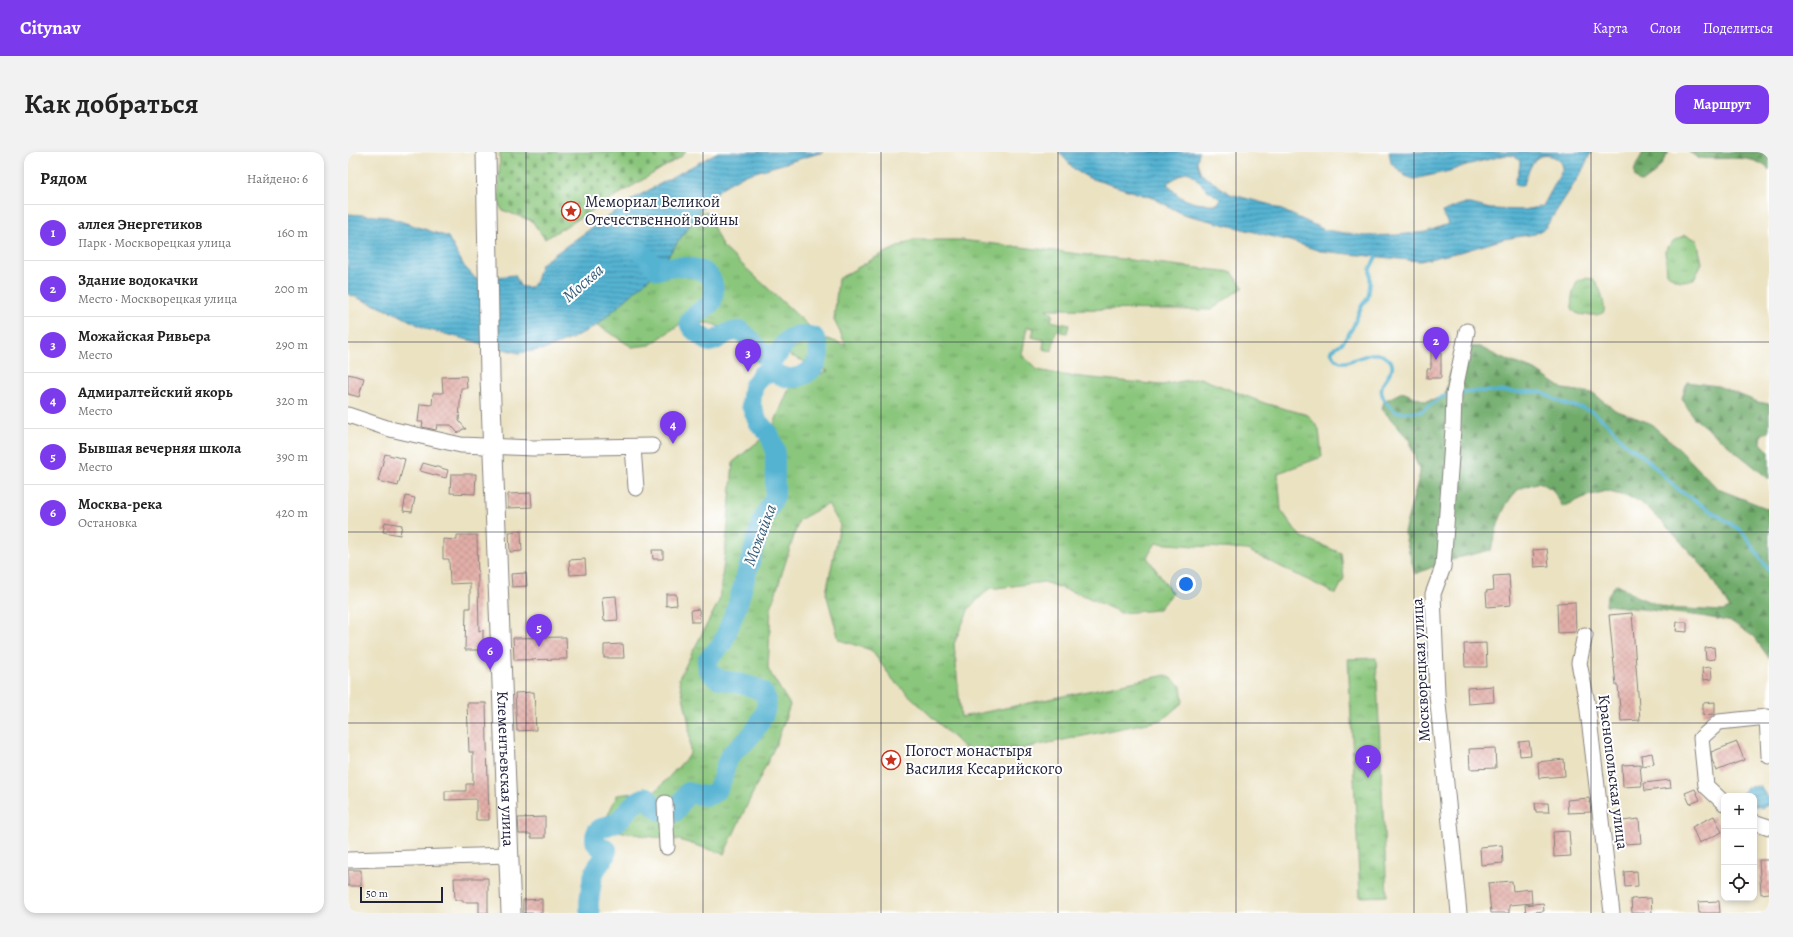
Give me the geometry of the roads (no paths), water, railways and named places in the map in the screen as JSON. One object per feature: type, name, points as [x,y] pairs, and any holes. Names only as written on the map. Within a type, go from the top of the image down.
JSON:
[{"type":"main road","name":"Клементьевская улица","points":[[486,152],[491,409],[511,913]]},
{"type":"street","name":"Москворецкая улица","points":[[1459,913],[1437,694],[1433,594],[1443,567],[1453,429],[1454,394],[1467,331]]},
{"type":"street","points":[[348,415],[390,429],[457,445],[533,448],[652,446]]},
{"type":"street","points":[[633,447],[636,488]]},
{"type":"street","name":"Краснопольская улица","points":[[1585,635],[1579,663],[1587,702],[1612,913]]},
{"type":"street","points":[[1721,800],[1706,786],[1701,738],[1719,722],[1767,717],[1769,756]]},
{"type":"street","points":[[665,803],[667,847]]},
{"type":"street","points":[[1757,823],[1769,827]]},
{"type":"street","points":[[348,860],[509,855]]},
{"type":"water","name":"Москва","points":[[718,152],[823,152],[742,176],[721,188],[699,212],[658,270],[631,295],[597,325],[573,338],[546,349],[519,353],[426,329],[397,314],[348,294],[348,214],[388,217],[448,237],[464,266],[476,279],[515,275],[520,286],[530,288],[536,281],[541,264],[631,200]]},
{"type":"water","points":[[1059,152],[1199,152],[1197,162],[1201,174],[1230,194],[1271,205],[1325,230],[1364,236],[1397,235],[1426,232],[1448,224],[1442,212],[1462,204],[1471,204],[1490,209],[1524,210],[1543,206],[1563,169],[1560,161],[1557,159],[1549,156],[1541,156],[1532,163],[1524,184],[1518,186],[1515,184],[1520,161],[1514,156],[1506,155],[1466,165],[1450,171],[1414,179],[1405,176],[1391,163],[1389,152],[1591,152],[1581,173],[1546,227],[1535,234],[1504,239],[1464,251],[1420,261],[1320,251],[1290,241],[1183,214],[1153,198],[1089,178],[1075,170]],"holes":[[[1186,172],[1192,174],[1205,188],[1220,199],[1218,204],[1203,204],[1189,201],[1177,194],[1167,183]]]},
{"type":"water","points":[[1760,786],[1768,799],[1768,805],[1761,808],[1757,806],[1757,793],[1743,793],[1748,787]]},
{"type":"waterway","name":"Можайка","points":[[590,913],[590,891],[593,878],[596,869],[604,858],[607,850],[599,846],[595,841],[596,834],[600,828],[615,823],[634,804],[647,797],[658,810],[675,812],[688,792],[703,796],[712,794],[719,786],[727,760],[735,750],[746,741],[764,715],[767,703],[763,693],[758,689],[722,680],[716,677],[708,670],[707,660],[722,644],[725,637],[737,606],[762,521],[775,496],[775,449],[769,434],[758,422],[751,405],[753,387],[762,374],[773,373],[793,378],[807,373],[816,363],[819,351],[814,337],[805,335],[789,339],[776,356],[762,354],[752,341],[741,331],[730,332],[714,341],[709,342],[690,325],[690,321],[693,317],[712,302],[714,287],[709,277],[700,270],[693,268],[668,267],[658,270],[639,250]]},
{"type":"waterway","points":[[1376,257],[1370,269],[1368,298],[1362,305],[1352,329],[1343,342],[1331,351],[1335,359],[1340,362],[1346,362],[1375,354],[1382,355],[1388,359],[1392,366],[1381,390],[1387,404],[1396,412],[1420,412],[1442,397],[1451,394]]},
{"type":"waterway","points":[[1459,393],[1473,391],[1541,392],[1564,404],[1593,412],[1610,426],[1625,444],[1643,456],[1680,491],[1742,531],[1769,571]]},
{"type":"place","name":"Мемориал Великой Отечественной войны","points":[[571,211]]},
{"type":"place","name":"Здание водокачки","points":[[1436,360]]},
{"type":"place","name":"Можайская Ривьера","points":[[748,372]]},
{"type":"place","name":"Адмиралтейский якорь","points":[[673,444]]},
{"type":"place","name":"Бывшая вечерняя школа","points":[[539,647]]},
{"type":"place","name":"Москва-река","points":[[490,670]]},
{"type":"place","name":"Погост монастыря Василия Кесарийского","points":[[891,760]]},
{"type":"place","name":"аллея Энергетиков","points":[[1368,778]]}]
